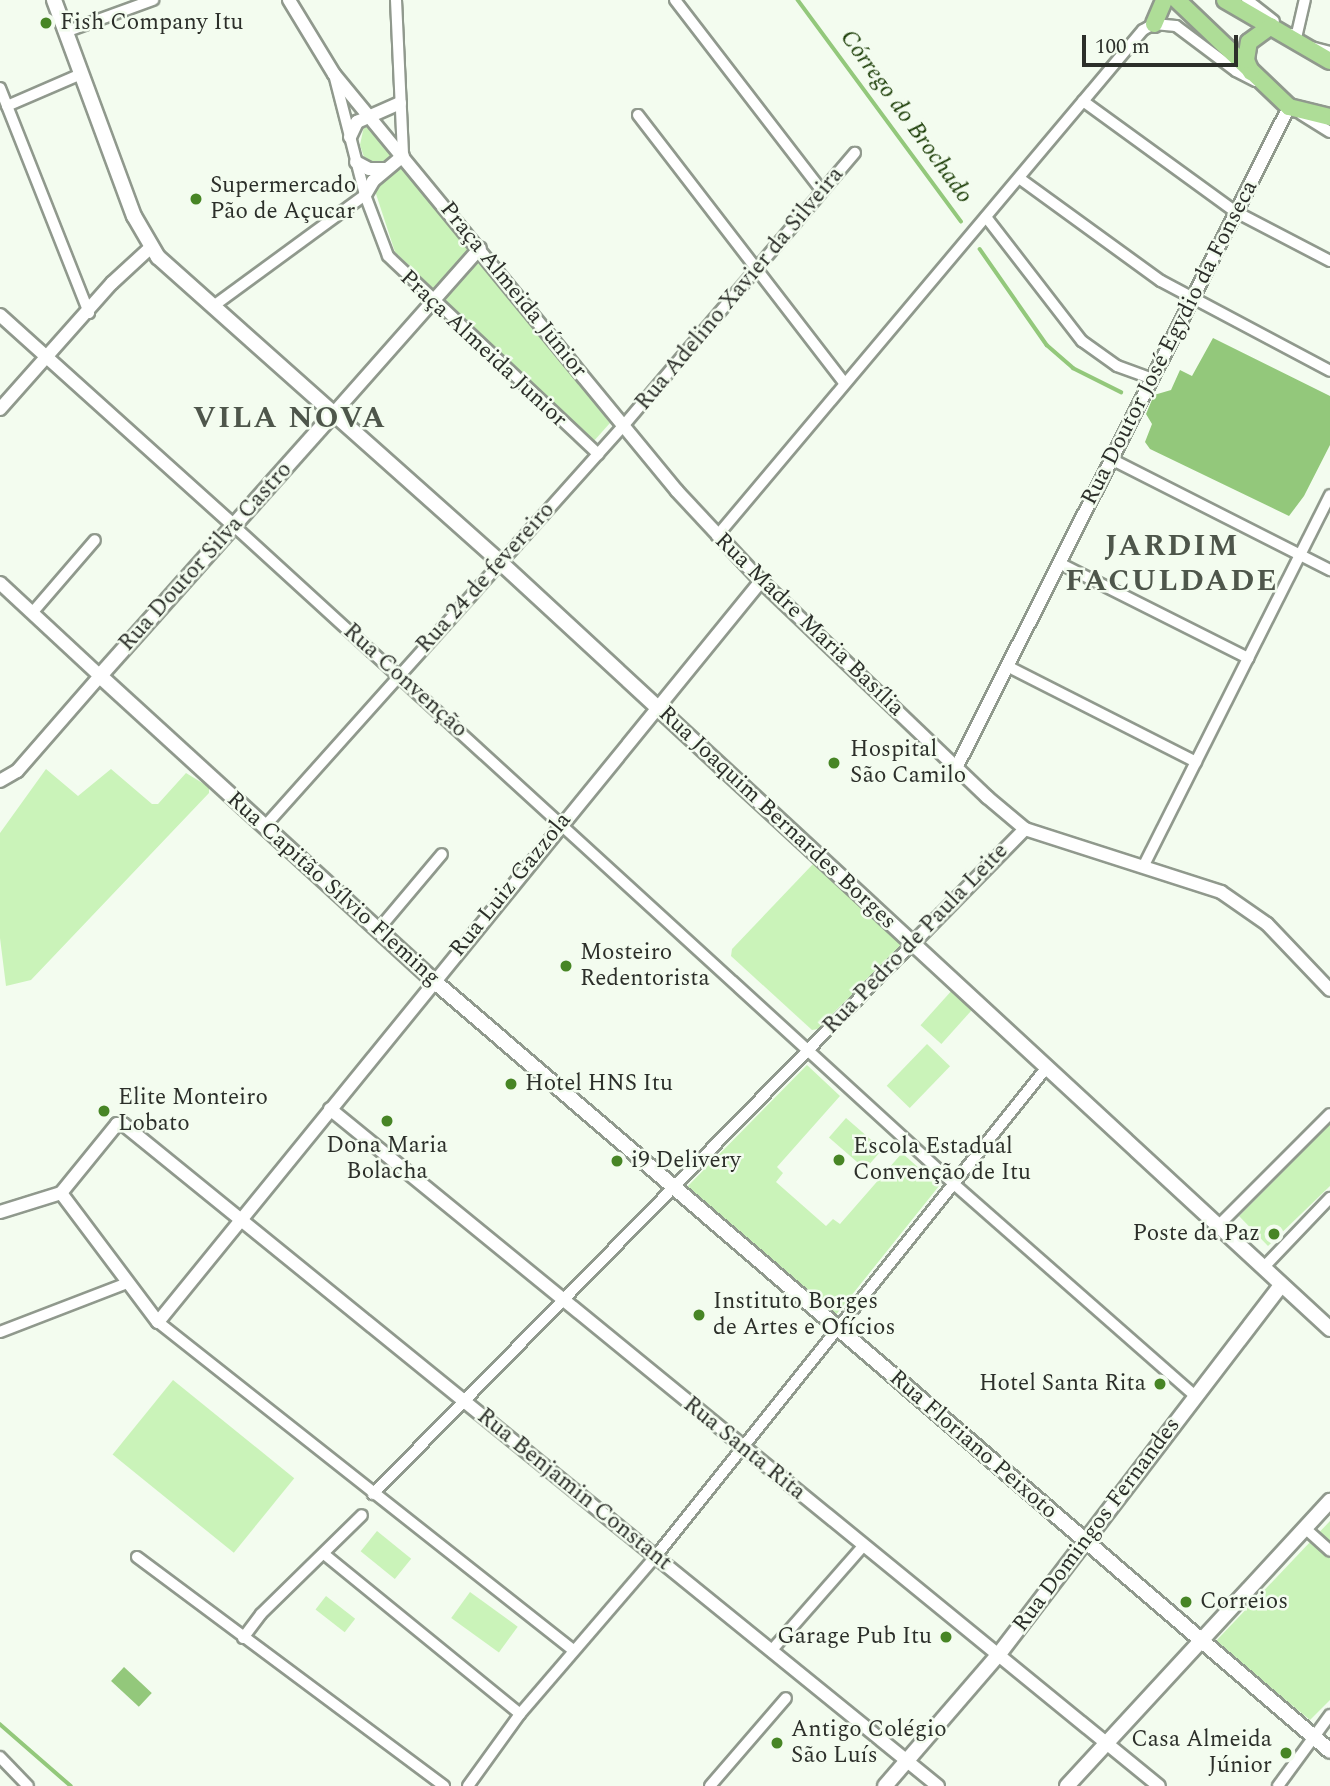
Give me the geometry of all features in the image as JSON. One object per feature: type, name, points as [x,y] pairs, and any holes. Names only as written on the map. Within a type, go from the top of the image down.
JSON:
[{"type":"main road","name":"Rua Joaquim Bernardes Borges","points":[[54,0],[134,216],[151,247],[212,307],[500,562],[1330,1329]]},
{"type":"main road","points":[[1154,23],[1164,0]]},
{"type":"main road","points":[[1177,0],[1289,107],[1330,117]]},
{"type":"main road","points":[[1225,0],[1296,38],[1330,61]]},
{"type":"main road","points":[[1258,80],[1246,60],[1249,42],[1271,26]]},
{"type":"main road","points":[[1311,112],[1330,108]]},
{"type":"main road","name":"Rua Doutor Silva Castro","points":[[100,676],[334,413]]},
{"type":"main road","name":"Rua Capitão Sílvio Fleming","points":[[100,676],[434,981],[838,1329]]},
{"type":"main road","name":"Rua Domingos Fernandes","points":[[885,1786],[999,1654],[1281,1284]]},
{"type":"main road","name":"Rua Floriano Peixoto","points":[[838,1329],[1313,1736]]},
{"type":"main road","points":[[1067,1786],[1307,1530],[1330,1501]]},
{"type":"main road","points":[[1313,1736],[1330,1751]]},
{"type":"street","points":[[65,32],[153,0]]},
{"type":"street","name":"Praça Almeida Júnior","points":[[289,0],[334,74],[624,425]]},
{"type":"street","points":[[212,307],[365,195],[386,169],[402,156],[396,0]]},
{"type":"street","points":[[675,0],[822,191]]},
{"type":"street","points":[[1247,0],[1296,38],[1305,0]]},
{"type":"street","points":[[717,536],[1143,30],[1154,23],[1176,26],[1236,71],[1258,80]]},
{"type":"street","points":[[1311,47],[1330,52]]},
{"type":"street","points":[[7,106],[81,74]]},
{"type":"street","name":"Praça Almeida Junior","points":[[334,74],[365,195],[387,256],[432,302],[598,454]]},
{"type":"street","points":[[0,88],[89,313]]},
{"type":"street","points":[[1083,101],[1236,212],[1330,261]]},
{"type":"street","points":[[350,137],[357,122],[400,103]]},
{"type":"street","points":[[1289,107],[1330,132]]},
{"type":"street","name":"Rua Doutor José Egydio da Fonseca","points":[[956,768],[1289,107]]},
{"type":"street","points":[[638,115],[845,384]]},
{"type":"street","name":"Rua Adelino Xavier da Silveira","points":[[624,425],[855,153]]},
{"type":"street","points":[[356,162],[369,169],[386,169]]},
{"type":"street","points":[[1019,178],[1192,300],[1330,370]]},
{"type":"street","points":[[986,217],[1082,341],[1117,366],[1152,379]]},
{"type":"street","points":[[0,409],[89,313],[112,283],[151,247]]},
{"type":"street","name":"Rua Doutor Silva Castro","points":[[334,413],[480,248]]},
{"type":"street","name":"Rua Convenção","points":[[0,315],[400,675],[954,1184],[1195,1396]]},
{"type":"street","name":"Rua 24 de fevereiro","points":[[265,826],[624,425]]},
{"type":"street","name":"Rua Madre Maria Basília","points":[[624,425],[717,536],[761,581],[956,768],[1025,829],[1199,882],[1253,912],[1330,990]]},
{"type":"street","points":[[1111,459],[1330,570]]},
{"type":"street","points":[[1144,865],[1330,495]]},
{"type":"street","points":[[32,613],[95,540]]},
{"type":"street","points":[[1059,563],[1248,659]]},
{"type":"street","name":"Rua Luiz Gazzola","points":[[159,1322],[561,823],[761,581]]},
{"type":"street","name":"Rua Capitão Sílvio Fleming","points":[[0,583],[100,676]]},
{"type":"street","points":[[1007,666],[1196,762]]},
{"type":"street","name":"Rua Doutor Silva Castro","points":[[0,781],[17,771],[100,676]]},
{"type":"street","points":[[0,770],[17,771]]},
{"type":"street","name":"Rua Pedro de Paula Leite","points":[[672,1188],[1025,829]]},
{"type":"street","points":[[378,930],[442,855]]},
{"type":"street","points":[[468,1786],[520,1714],[655,1557],[1047,1067]]},
{"type":"street","name":"Rua Santa Rita","points":[[330,1109],[1159,1786]]},
{"type":"street","points":[[1218,1226],[1330,1114]]},
{"type":"street","name":"Rua Benjamin Constant","points":[[61,1193],[120,1123],[242,1218],[938,1786]]},
{"type":"street","points":[[373,1494],[672,1188]]},
{"type":"street","points":[[0,1212],[61,1193],[159,1322],[573,1650]]},
{"type":"street","points":[[1263,1268],[1330,1198]]},
{"type":"street","points":[[0,1332],[127,1283]]},
{"type":"street","points":[[243,1638],[261,1614],[362,1515]]},
{"type":"street","points":[[1307,1530],[1330,1551]]},
{"type":"street","points":[[771,1651],[864,1545]]},
{"type":"street","points":[[324,1554],[520,1714]]},
{"type":"street","points":[[137,1557],[444,1786]]},
{"type":"street","points":[[710,1786],[786,1698]]},
{"type":"street","points":[[1278,1786],[1312,1744],[1313,1736],[1330,1715]]},
{"type":"street","points":[[0,1757],[28,1786]]},
{"type":"shaded area","points":[[364,126],[370,127],[610,423],[593,442],[395,252],[360,145]]},
{"type":"shaded area","points":[[1213,338],[1330,396],[1330,445],[1304,496],[1289,516],[1150,449],[1145,442],[1152,424],[1146,414],[1154,395],[1171,390],[1180,370],[1192,376]]},
{"type":"shaded area","points":[[46,769],[78,796],[111,769],[152,804],[158,804],[186,773],[209,787],[209,793],[31,980],[6,986],[0,938],[0,833]]},
{"type":"shaded area","points":[[813,864],[820,864],[901,940],[902,946],[818,1029],[812,1030],[731,956],[732,949]]},
{"type":"shaded area","points":[[954,988],[975,1007],[941,1044],[921,1025]]},
{"type":"shaded area","points":[[927,1044],[950,1066],[910,1108],[887,1086]]},
{"type":"shaded area","points":[[807,1065],[840,1096],[777,1167],[783,1173],[776,1182],[826,1226],[833,1219],[840,1224],[902,1153],[939,1186],[835,1316],[686,1188]]},
{"type":"shaded area","points":[[846,1118],[882,1149],[865,1169],[829,1138]]},
{"type":"shaded area","points":[[1330,1124],[1330,1186],[1268,1246],[1239,1216]]},
{"type":"shaded area","points":[[173,1380],[294,1478],[234,1553],[113,1455]]},
{"type":"shaded area","points":[[1330,1521],[1330,1700],[1310,1720],[1215,1642]]},
{"type":"shaded area","points":[[377,1531],[411,1559],[395,1579],[361,1551]]},
{"type":"shaded area","points":[[470,1592],[518,1627],[499,1653],[451,1618]]},
{"type":"shaded area","points":[[326,1596],[355,1619],[345,1632],[316,1609]]},
{"type":"shaded area","points":[[124,1667],[152,1693],[139,1707],[111,1681]]},
{"type":"waterway","name":"Córrego do Brochado","points":[[798,0],[961,221]]},
{"type":"waterway","name":"Córrego do Brochado","points":[[980,249],[1047,345],[1073,368],[1121,392]]},
{"type":"waterway","points":[[0,1724],[71,1786]]},
{"type":"place","name":"Fish Company Itu","points":[[46,23]]},
{"type":"place","name":"Supermercado Pão de Açucar","points":[[196,199]]},
{"type":"place","name":"Hospital São Camilo","points":[[834,763]]},
{"type":"place","name":"Mosteiro Redentorista","points":[[566,966]]},
{"type":"place","name":"Hotel HNS Itu","points":[[511,1084]]},
{"type":"place","name":"Elite Monteiro Lobato","points":[[104,1111]]},
{"type":"place","name":"Dona Maria Bolacha","points":[[387,1121]]},
{"type":"place","name":"Escola Estadual Convenção de Itu","points":[[839,1160]]},
{"type":"place","name":"i9 Delivery","points":[[617,1161]]},
{"type":"place","name":"Poste da Paz","points":[[1274,1234]]},
{"type":"place","name":"Instituto Borges de Artes e Ofícios","points":[[699,1315]]},
{"type":"place","name":"Hotel Santa Rita","points":[[1160,1384]]},
{"type":"place","name":"Correios","points":[[1186,1602]]},
{"type":"place","name":"Garage Pub Itu","points":[[946,1637]]},
{"type":"place","name":"Antigo Colégio São Luís","points":[[777,1743]]},
{"type":"place","name":"Casa Almeida Júnior","points":[[1286,1753]]},
{"type":"district","name":"VILA NOVA","points":[[290,418]]},
{"type":"district","name":"JARDIM FACULDADE","points":[[1172,563]]}]
